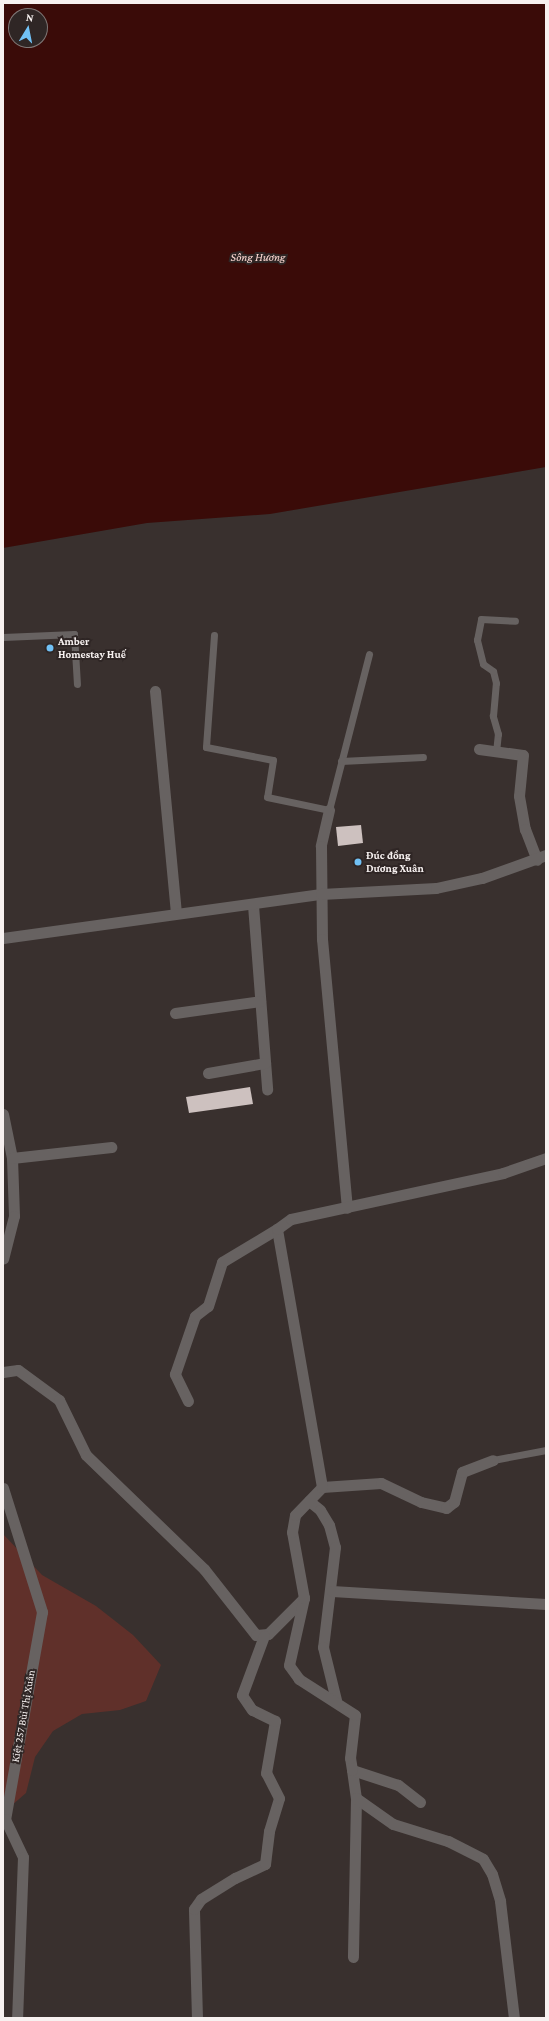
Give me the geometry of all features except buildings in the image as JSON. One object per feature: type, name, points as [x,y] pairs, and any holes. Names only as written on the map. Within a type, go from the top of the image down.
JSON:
[{"type":"street","points":[[156,691],[176,913]]},
{"type":"street","points":[[3,938],[176,913],[253,905],[321,894],[436,888],[482,878],[542,858],[525,828],[519,796],[523,755],[479,749]]},
{"type":"street","points":[[329,810],[321,846],[321,894],[347,1208]]},
{"type":"street","points":[[253,905],[267,1089]]},
{"type":"street","points":[[175,1014],[260,1001]]},
{"type":"street","points":[[208,1073],[265,1063]]},
{"type":"street","points":[[3,1114],[12,1158],[14,1216],[3,1259]]},
{"type":"street","points":[[12,1158],[111,1147]]},
{"type":"street","points":[[188,1401],[175,1374],[195,1316],[208,1306],[222,1262],[291,1219],[503,1173],[546,1158]]},
{"type":"street","points":[[277,1229],[322,1487]]},
{"type":"street","points":[[3,1372],[21,1371],[59,1400],[86,1455],[204,1569],[254,1633],[264,1636]]},
{"type":"street","points":[[353,1957],[356,1798],[352,1770],[355,1715],[336,1700],[299,1679],[290,1665],[304,1598],[292,1532],[295,1515],[322,1487],[381,1483],[421,1502],[446,1508],[454,1502],[462,1472],[493,1460]]},
{"type":"street","name":"Kiệt 257 Bùi Thị Xuân","points":[[3,1488],[42,1612],[5,1819],[23,1857],[17,2018]]},
{"type":"street","points":[[309,1501],[320,1510],[329,1525],[335,1547],[332,1590],[323,1656],[336,1700]]},
{"type":"street","points":[[332,1590],[546,1604]]},
{"type":"street","points":[[198,2018],[194,1909],[198,1902],[222,1887],[265,1864],[269,1831],[279,1798],[266,1773],[274,1721],[252,1710],[242,1695],[264,1636],[304,1598]]},
{"type":"street","points":[[352,1770],[398,1785],[420,1802]]},
{"type":"street","points":[[356,1798],[393,1824],[448,1840],[482,1859],[492,1874],[500,1902],[514,2018]]},
{"type":"lane","points":[[496,752],[498,734],[493,716],[496,683],[493,671],[483,664],[477,640],[481,620],[515,621]]},
{"type":"lane","points":[[3,637],[74,634],[77,684]]},
{"type":"lane","points":[[214,635],[206,747],[273,760],[267,797],[329,810],[369,654]]},
{"type":"lane","points":[[341,761],[422,757]]},
{"type":"lane","points":[[493,1460],[546,1450]]},
{"type":"shaded area","points":[[3,1534],[42,1575],[96,1606],[133,1635],[161,1665],[146,1701],[120,1710],[82,1714],[53,1731],[35,1757],[26,1793],[3,1813]]},
{"type":"water","name":"Sông Hương","points":[[3,3],[546,3],[546,467],[270,514],[147,523],[3,548]]},
{"type":"place","name":"Amber Homestay Huế","points":[[50,648]]},
{"type":"place","name":"Đúc đồng Dương Xuân","points":[[358,862]]}]
